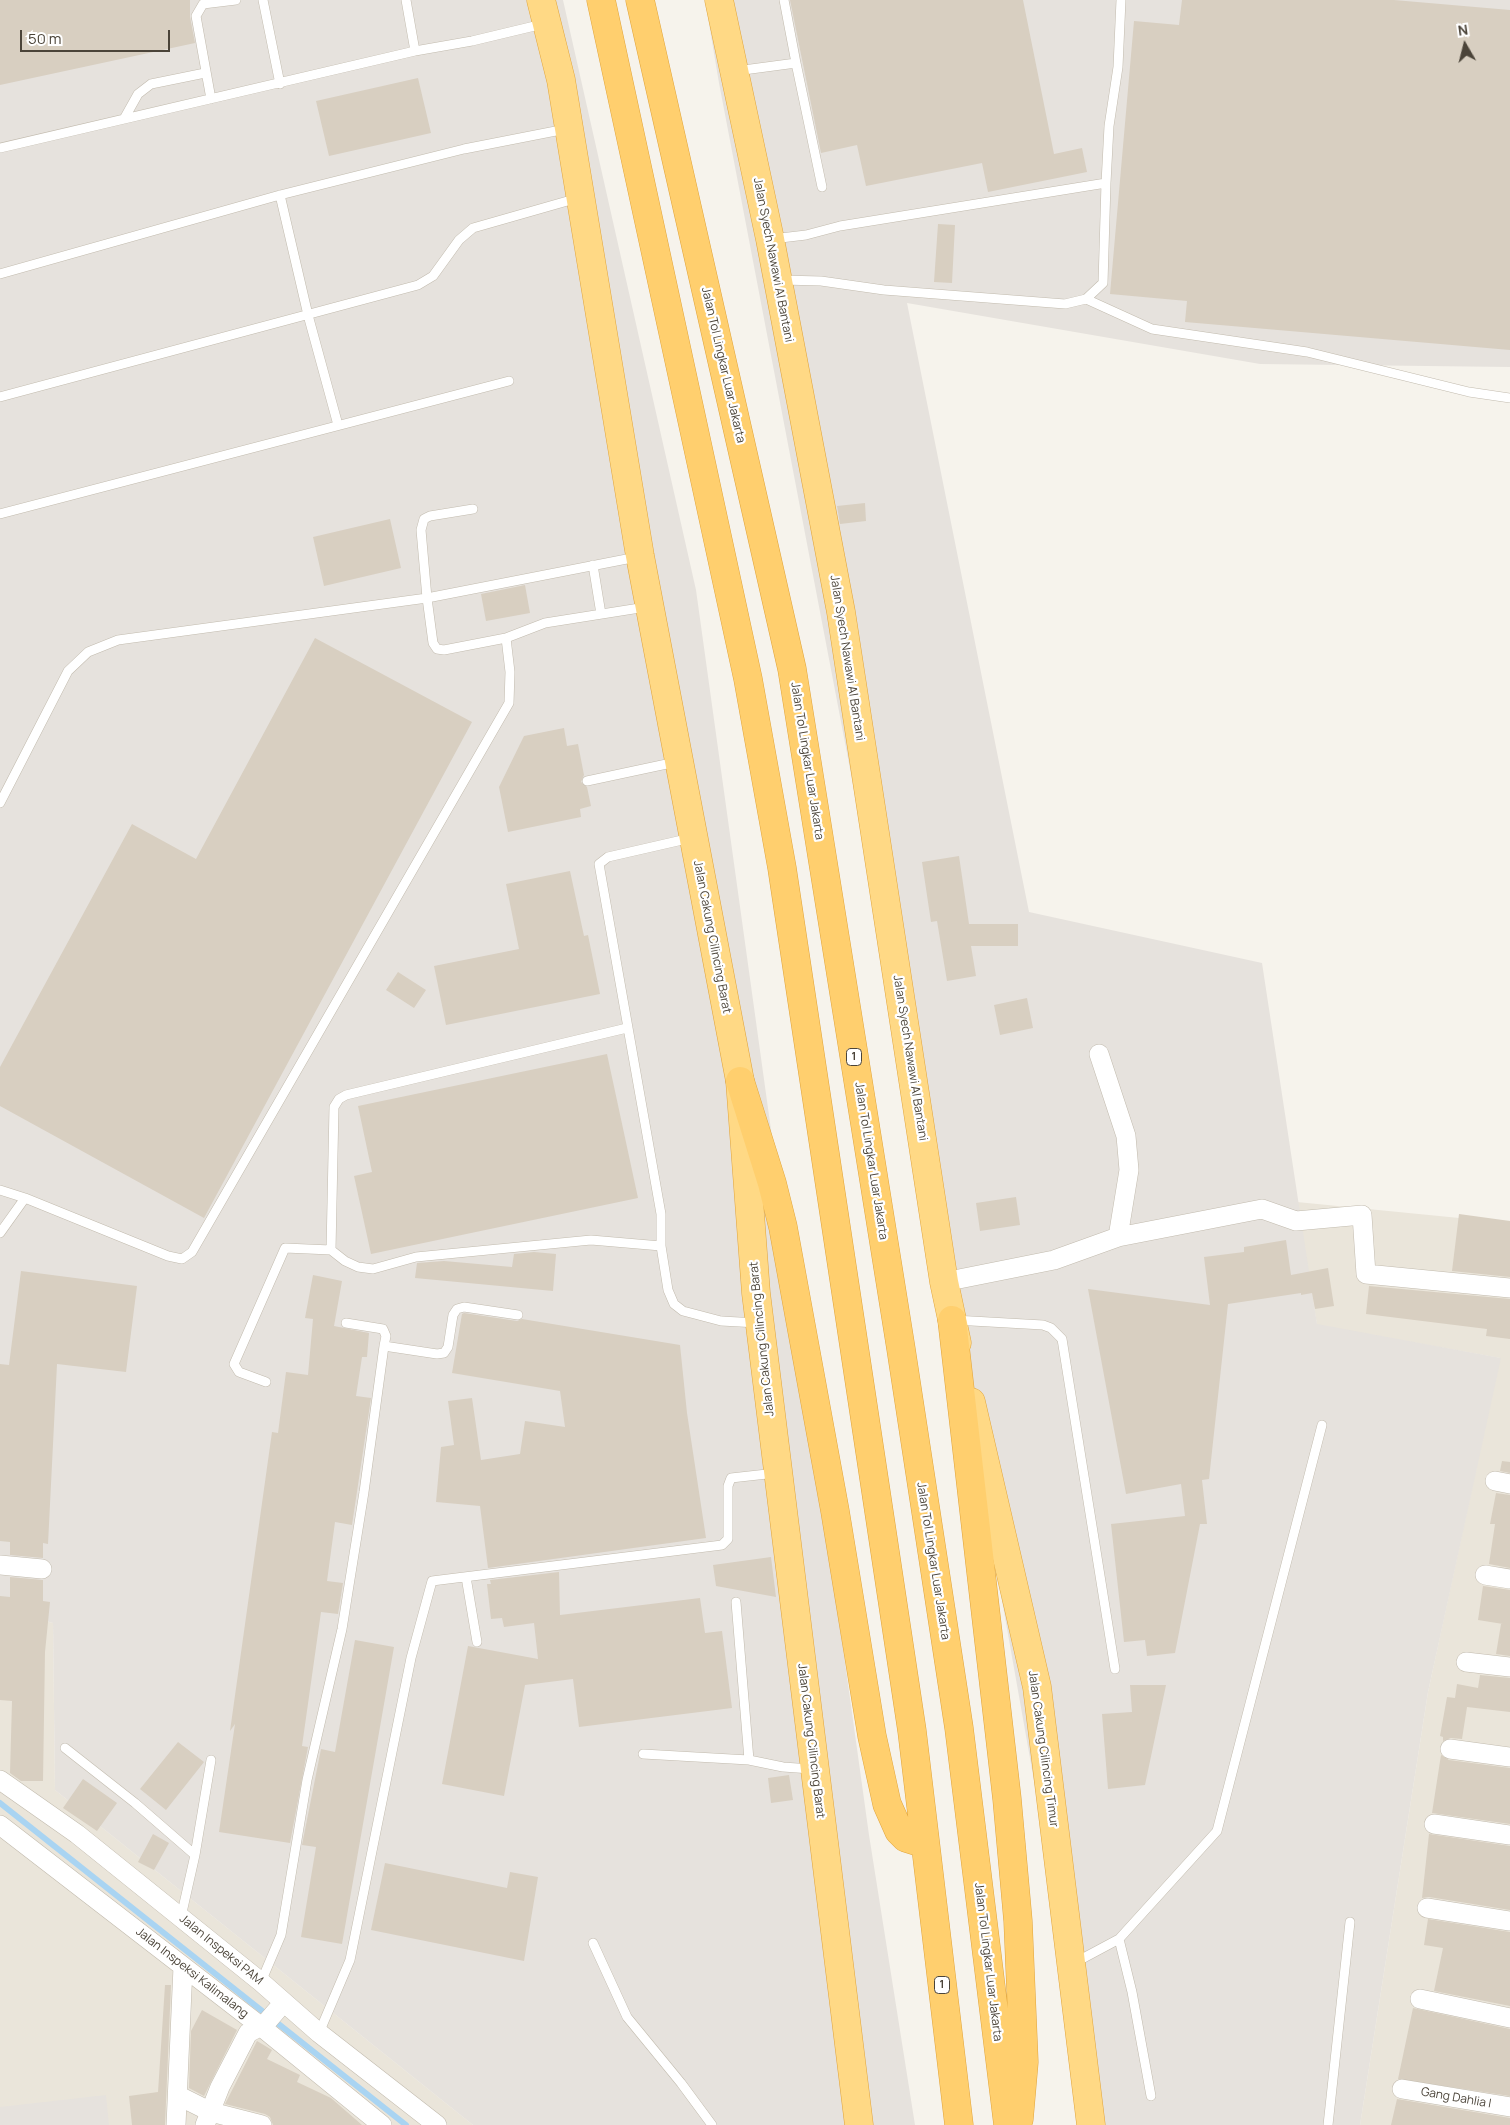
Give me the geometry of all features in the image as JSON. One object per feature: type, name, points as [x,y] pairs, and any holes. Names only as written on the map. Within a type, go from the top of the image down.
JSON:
[{"type":"highway","name":"1","points":[[601,0],[748,678],[780,859],[912,1731],[959,2125]]},
{"type":"highway","name":"Jalan Tol Lingkar Luar Jakarta","points":[[640,0],[792,669],[900,1340],[956,1708],[1008,2125]]},
{"type":"highway","name":"Jalan Syech Nawawi Al Bantani","points":[[719,0],[736,71],[770,239],[840,612],[944,1282],[952,1320]]},
{"type":"highway","points":[[544,12],[561,80],[640,556]]},
{"type":"highway","name":"Jalan Cakung Cilincing Barat","points":[[640,556],[740,1081],[756,1293],[776,1473],[859,2125]]},
{"type":"highway","points":[[740,1081],[772,1183],[783,1227],[819,1419],[872,1736],[887,1804],[899,1831],[906,1838],[924,1844]]},
{"type":"highway","points":[[952,1320],[1006,1790],[1018,1921],[1024,2062],[1018,2125]]},
{"type":"highway","name":"Jalan Cakung Cilincing Timur","points":[[952,1320],[1037,1687],[1091,2125]]},
{"type":"street","points":[[1099,1054],[1126,1145],[1129,1170],[1118,1238]]},
{"type":"street","points":[[944,1282],[1054,1260],[1118,1238],[1262,1209],[1296,1221],[1362,1215],[1366,1274],[1510,1288]]},
{"type":"street","points":[[0,1565],[42,1569]]},
{"type":"street","points":[[1485,1575],[1510,1579]]},
{"type":"street","points":[[1466,1662],[1510,1667]]},
{"type":"street","points":[[1450,1748],[1510,1757]]},
{"type":"street","name":"Jalan Inspeksi PAM","points":[[0,1780],[77,1834],[261,1982],[319,2033],[437,2125]]},
{"type":"street","points":[[1434,1824],[1510,1835]]},
{"type":"street","name":"Jalan Inspeksi Kalimalang","points":[[0,1825],[183,1967],[262,2024],[382,2125]]},
{"type":"street","points":[[1427,1908],[1510,1921]]},
{"type":"street","points":[[176,2125],[179,2096],[183,1967]]},
{"type":"street","points":[[1420,2000],[1510,2018]]},
{"type":"street","points":[[208,2118],[220,2087],[248,2033],[262,2024],[283,2003]]},
{"type":"street","name":"Gang Dahlia I","points":[[1402,2089],[1510,2107]]},
{"type":"street","points":[[179,2096],[208,2118],[262,2125]]},
{"type":"lane","points":[[211,99],[196,16],[198,9],[203,4],[236,0]]},
{"type":"lane","points":[[263,0],[280,84]]},
{"type":"lane","points":[[406,0],[415,51]]},
{"type":"lane","points":[[784,0],[822,187]]},
{"type":"lane","points":[[778,280],[821,281],[884,290],[1065,304],[1086,299],[1103,283],[1109,126],[1118,67],[1121,0]]},
{"type":"lane","points":[[0,148],[415,51],[472,41],[544,12]]},
{"type":"lane","points":[[736,71],[796,63]]},
{"type":"lane","points":[[124,119],[138,94],[151,84],[206,73]]},
{"type":"lane","points":[[0,274],[280,195],[464,150],[569,128]]},
{"type":"lane","points":[[770,239],[806,235],[840,226],[1106,182]]},
{"type":"lane","points":[[280,195],[308,315],[338,425]]},
{"type":"lane","points":[[0,397],[418,285],[433,276],[459,240],[473,228],[580,198]]},
{"type":"lane","points":[[1086,299],[1152,328],[1307,352],[1469,392],[1510,398]]},
{"type":"lane","points":[[0,514],[509,381]]},
{"type":"lane","points":[[472,509],[430,516],[424,519],[421,530],[433,643],[437,649],[444,650],[506,638],[545,623],[649,607]]},
{"type":"lane","points":[[0,804],[3,790],[68,670],[88,652],[118,640],[427,598],[640,556]]},
{"type":"lane","points":[[593,565],[600,614]]},
{"type":"lane","points":[[0,1190],[26,1198],[168,1256],[182,1259],[192,1252],[509,703],[510,672],[506,638]]},
{"type":"lane","points":[[587,780],[678,761]]},
{"type":"lane","points":[[693,837],[608,857],[599,864],[661,1214],[661,1246],[668,1290],[674,1304],[683,1310],[721,1321],[760,1323]]},
{"type":"lane","points":[[331,1250],[334,1107],[339,1099],[627,1028]]},
{"type":"lane","points":[[0,1233],[26,1198]]},
{"type":"lane","points":[[266,1382],[239,1372],[234,1364],[283,1250],[288,1247],[331,1250],[352,1264],[373,1269],[416,1257],[591,1240],[661,1246]]},
{"type":"lane","points":[[384,1346],[437,1354],[444,1352],[448,1347],[454,1315],[457,1309],[464,1307],[518,1315]]},
{"type":"lane","points":[[952,1320],[1043,1325],[1056,1331],[1062,1339],[1115,1669]]},
{"type":"lane","points":[[261,1982],[281,1935],[307,1780],[342,1629],[386,1336],[383,1329],[346,1322]]},
{"type":"lane","points":[[1070,1965],[1119,1939],[1217,1831],[1322,1425]]},
{"type":"lane","points":[[319,2033],[350,1960],[412,1658],[431,1585],[435,1580],[722,1546],[728,1539],[728,1486],[731,1478],[776,1473]]},
{"type":"lane","points":[[466,1577],[477,1642]]},
{"type":"lane","points":[[736,1602],[749,1760]]},
{"type":"lane","points":[[65,1748],[135,1804],[194,1855]]},
{"type":"lane","points":[[642,1754],[749,1760],[783,1767],[814,1769]]},
{"type":"lane","points":[[181,1917],[211,1760]]},
{"type":"lane","points":[[1328,2125],[1350,1922]]},
{"type":"lane","points":[[1119,1939],[1132,1992],[1151,2096]]},
{"type":"lane","points":[[593,1943],[627,2016],[712,2125]]},
{"type":"shaded area","points":[[0,0],[563,0],[696,590],[869,1835],[915,2125],[473,2125],[55,1790],[53,1623],[0,1609]]},
{"type":"shaded area","points":[[705,0],[1510,0],[1510,367],[1260,364],[907,303],[1029,912],[1262,963],[1317,1324],[1501,1358],[1428,1692],[1360,2125],[1095,2125],[914,1104],[719,83]]},
{"type":"shaded area","points":[[1297,1202],[1510,1223],[1510,2125],[1360,2125],[1428,1692],[1500,1358],[1317,1325]]},
{"type":"shaded area","points":[[0,1609],[53,1623],[55,1790],[473,2125],[0,2125]]},
{"type":"shaded area","points":[[106,2095],[109,2125],[0,2125],[0,2107]]},
{"type":"building","points":[[0,0],[190,0],[190,17],[195,43],[0,85]]},
{"type":"building","points":[[790,0],[1023,0],[1054,154],[1082,148],[1087,172],[988,192],[982,163],[866,186],[857,145],[821,153]]},
{"type":"building","points":[[1182,0],[1394,0],[1510,10],[1510,350],[1185,322],[1187,301],[1110,294],[1134,21],[1179,25]]},
{"type":"building","points":[[418,78],[431,133],[329,156],[316,101]]},
{"type":"building","points":[[938,224],[955,225],[952,283],[934,282]]},
{"type":"building","points":[[865,503],[866,521],[840,524],[837,506]]},
{"type":"building","points":[[390,519],[401,568],[324,586],[313,537]]},
{"type":"building","points":[[525,585],[530,613],[486,621],[481,594]]},
{"type":"building","points":[[315,638],[472,722],[204,1218],[0,1106],[0,1067],[132,824],[196,859]]},
{"type":"building","points":[[564,728],[567,746],[578,744],[584,775],[581,782],[587,787],[591,806],[580,809],[581,817],[508,832],[499,787],[524,736]]},
{"type":"building","points":[[959,856],[969,924],[1018,924],[1018,946],[971,946],[976,976],[947,981],[937,921],[931,922],[922,862]]},
{"type":"building","points":[[570,871],[584,936],[588,935],[600,994],[446,1025],[434,966],[519,949],[506,884]]},
{"type":"building","points":[[398,972],[426,990],[414,1008],[386,990]]},
{"type":"building","points":[[1027,998],[1033,1028],[1000,1035],[994,1005]]},
{"type":"building","points":[[607,1054],[638,1198],[371,1254],[354,1176],[372,1172],[358,1106]]},
{"type":"building","points":[[1016,1197],[1020,1225],[980,1231],[976,1203]]},
{"type":"building","points":[[1459,1214],[1510,1221],[1510,1277],[1452,1271]]},
{"type":"building","points":[[1286,1240],[1291,1275],[1328,1268],[1334,1306],[1315,1309],[1312,1293],[1228,1304],[1209,1479],[1202,1480],[1207,1524],[1200,1524],[1175,1653],[1147,1656],[1145,1640],[1124,1642],[1111,1524],[1185,1516],[1181,1484],[1126,1494],[1088,1289],[1210,1305],[1204,1257],[1244,1252],[1244,1247]]},
{"type":"building","points":[[534,1252],[556,1254],[553,1291],[415,1278],[417,1263],[444,1261],[512,1267],[514,1254]]},
{"type":"building","points":[[21,1271],[137,1286],[126,1372],[57,1364],[48,1544],[43,1543],[43,1558],[10,1555],[10,1542],[0,1541],[0,1364],[9,1365]]},
{"type":"building","points":[[313,1275],[342,1281],[334,1326],[369,1333],[367,1357],[362,1357],[356,1396],[371,1398],[352,1525],[335,1522],[327,1581],[343,1583],[338,1614],[321,1612],[302,1746],[308,1747],[290,1843],[219,1832],[235,1724],[230,1731],[272,1432],[278,1433],[286,1372],[308,1375],[313,1319],[305,1318]]},
{"type":"building","points":[[1369,1286],[1510,1299],[1510,1339],[1486,1336],[1487,1329],[1366,1314]]},
{"type":"building","points":[[462,1314],[517,1321],[522,1319],[680,1345],[687,1413],[706,1538],[488,1568],[480,1506],[436,1502],[441,1447],[454,1445],[448,1401],[472,1398],[481,1460],[520,1454],[525,1421],[565,1427],[560,1391],[452,1373]]},
{"type":"building","points":[[1502,1461],[1510,1462],[1510,1473],[1500,1471]]},
{"type":"building","points":[[1496,1493],[1510,1495],[1510,1568],[1489,1564],[1495,1524],[1490,1524]]},
{"type":"building","points":[[771,1557],[776,1597],[716,1586],[713,1565]]},
{"type":"building","points":[[559,1572],[560,1615],[700,1598],[705,1633],[722,1631],[732,1708],[579,1727],[573,1679],[525,1685],[504,1796],[442,1784],[468,1646],[538,1659],[534,1623],[504,1627],[502,1618],[491,1619],[487,1584],[491,1584],[490,1580]]},
{"type":"building","points":[[10,1577],[43,1580],[43,1601],[50,1602],[45,1652],[43,1781],[21,1781],[10,1773],[12,1701],[0,1700],[0,1596],[10,1597]]},
{"type":"building","points":[[1483,1586],[1510,1590],[1510,1656],[1496,1654],[1501,1624],[1503,1624],[1478,1620]]},
{"type":"building","points":[[355,1640],[394,1647],[342,1944],[301,1937],[316,1847],[302,1845],[321,1749],[335,1752]]},
{"type":"building","points":[[1480,1675],[1510,1678],[1510,1712],[1467,1707],[1462,1739],[1451,1738],[1443,1741],[1443,1737],[1440,1736],[1447,1697],[1455,1698],[1457,1684],[1478,1688]]},
{"type":"building","points":[[1130,1685],[1166,1685],[1145,1785],[1108,1789],[1102,1714],[1132,1712]]},
{"type":"building","points":[[178,1742],[204,1762],[166,1810],[140,1789]]},
{"type":"building","points":[[1441,1755],[1449,1760],[1510,1768],[1510,1824],[1432,1813]]},
{"type":"building","points":[[789,1775],[793,1800],[771,1803],[768,1778]]},
{"type":"building","points":[[83,1779],[117,1803],[97,1831],[63,1808]]},
{"type":"building","points":[[153,1834],[169,1843],[154,1870],[138,1862]]},
{"type":"building","points":[[1429,1834],[1510,1846],[1510,1910],[1429,1897],[1422,1898]]},
{"type":"building","points":[[385,1863],[507,1888],[510,1872],[538,1877],[524,1961],[371,1930]]},
{"type":"building","points":[[1428,1919],[1510,1932],[1510,2006],[1434,1991],[1443,1948],[1424,1945]]},
{"type":"building","points":[[165,1985],[171,1985],[165,2125],[132,2125],[129,2096],[158,2092]]},
{"type":"building","points":[[1413,2008],[1510,2029],[1510,2096],[1398,2079]]},
{"type":"building","points":[[202,2010],[237,2030],[204,2096],[189,2088],[191,2031]]},
{"type":"building","points":[[257,2041],[272,2050],[267,2059],[300,2075],[297,2082],[331,2098],[362,2125],[273,2125],[270,2117],[265,2114],[225,2104]]},
{"type":"building","points":[[1397,2099],[1510,2118],[1510,2125],[1391,2125]]},
{"type":"waterway","points":[[0,1803],[406,2125]]}]
